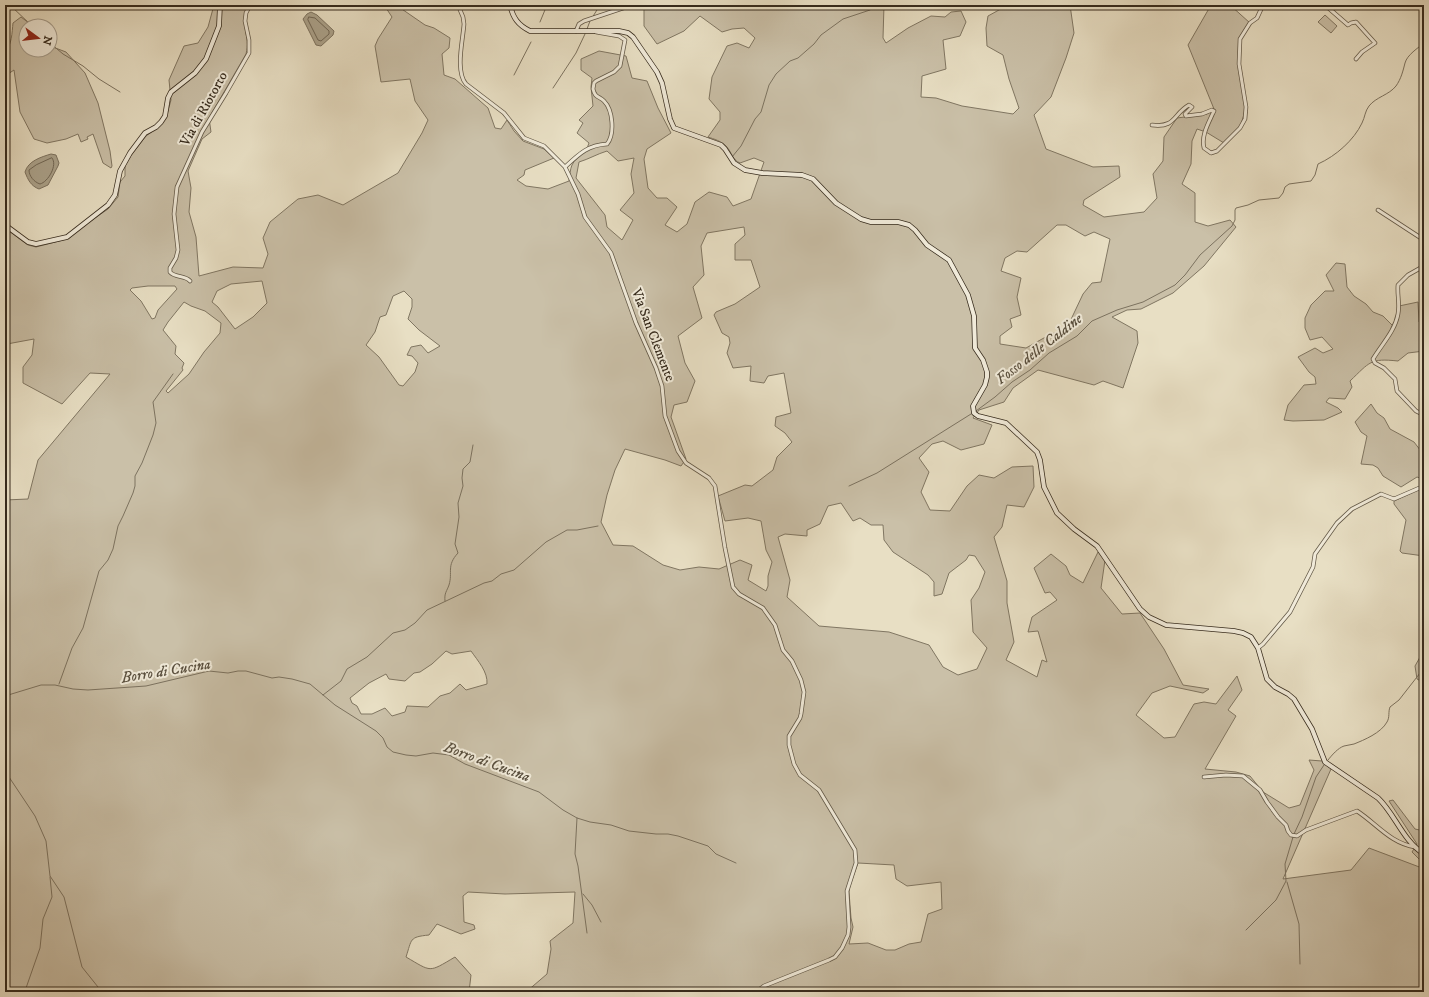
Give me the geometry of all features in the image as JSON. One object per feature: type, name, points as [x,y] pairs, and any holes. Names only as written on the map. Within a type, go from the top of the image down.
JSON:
[{"type":"main road","points":[[5,225],[28,242],[36,244],[67,237],[108,206],[115,196],[120,171],[130,152],[142,136],[156,127],[163,118],[171,92],[195,73],[206,59],[219,26],[220,5]]},
{"type":"main road","points":[[510,5],[516,20],[521,26],[530,31],[622,31],[633,37],[662,83],[670,119],[672,125],[676,129],[721,145],[734,163],[745,170],[810,177],[816,181],[836,203],[855,216],[871,222],[898,222],[909,225],[927,245],[945,257],[951,264],[968,295],[974,316],[975,348],[983,360],[987,372],[986,381],[973,406],[974,413],[978,416],[1006,423],[1037,452],[1040,460],[1044,487],[1057,513],[1074,529],[1097,546],[1133,599],[1145,613],[1166,625],[1234,631],[1244,633],[1253,639],[1258,648],[1267,679],[1275,687],[1294,699],[1312,729],[1325,762],[1378,798],[1385,805],[1415,847],[1424,854]]},
{"type":"street","name":"Via di Riotorto","points":[[190,281],[170,272],[170,268],[176,258],[178,250],[174,214],[176,191],[178,183],[202,132],[248,53],[249,40],[245,21],[246,13],[250,5]]},
{"type":"street","name":"Via San Clemente","points":[[458,5],[464,24],[461,70],[462,80],[504,113],[524,138],[544,146],[565,167],[578,194],[585,217],[606,244],[611,253],[636,323],[656,368],[663,394],[665,416],[678,451],[686,463],[709,478],[715,486],[724,548],[733,587],[739,594],[763,608],[776,625],[783,650],[792,661],[801,680],[804,692],[801,714],[789,736],[789,745],[794,764],[800,775],[819,790],[855,850],[856,863],[846,891],[849,927],[845,943],[842,948],[835,957],[764,986],[756,992]]},
{"type":"street","points":[[576,31],[579,24],[632,5]]},
{"type":"street","points":[[1152,125],[1159,126],[1169,123],[1189,105],[1192,107],[1185,114],[1186,116],[1202,114],[1212,110],[1214,111],[1206,130],[1203,143],[1204,148],[1211,153],[1217,151],[1240,128],[1245,119],[1246,107],[1239,64],[1240,39],[1250,23],[1257,18],[1263,5]]},
{"type":"street","points":[[1324,5],[1348,25],[1356,22],[1375,43],[1362,52],[1356,59]]},
{"type":"street","points":[[565,167],[586,150],[598,145],[607,144],[612,130],[612,124],[607,106],[604,101],[598,98],[593,89],[596,81],[614,72],[620,66],[626,40],[619,36],[588,31]]},
{"type":"street","points":[[1378,210],[1424,240]]},
{"type":"street","points":[[1424,266],[1408,276],[1398,285],[1398,314],[1388,337],[1373,358],[1375,363],[1384,368],[1395,379],[1397,391],[1416,411],[1424,415]]},
{"type":"street","points":[[1258,648],[1290,612],[1313,567],[1316,554],[1337,523],[1352,508],[1381,494],[1394,499],[1424,486]]},
{"type":"street","points":[[1204,777],[1226,775],[1243,776],[1260,790],[1267,802],[1286,825],[1291,835],[1297,836],[1306,830],[1357,811],[1385,834],[1405,845],[1415,847]]},
{"type":"shaded area","points":[[214,5],[248,5],[245,18],[247,41],[246,54],[209,118],[211,132],[202,139],[188,171],[191,188],[189,212],[196,237],[199,276],[233,267],[263,268],[268,254],[263,238],[270,222],[298,199],[318,195],[343,205],[398,173],[428,120],[415,101],[410,79],[381,82],[375,46],[392,17],[386,8],[392,5],[396,5],[425,25],[434,28],[450,38],[449,48],[442,54],[444,75],[455,79],[488,108],[495,128],[501,129],[507,120],[523,141],[544,149],[554,158],[525,170],[524,175],[517,180],[526,186],[548,189],[569,181],[572,165],[588,147],[589,143],[577,133],[583,123],[579,120],[593,106],[591,87],[592,78],[581,70],[581,59],[599,51],[626,56],[632,78],[647,81],[658,108],[671,133],[647,149],[644,159],[648,188],[657,198],[667,198],[677,207],[665,225],[677,232],[687,224],[695,202],[709,192],[727,197],[733,206],[751,199],[764,162],[754,158],[740,163],[737,162],[724,144],[708,137],[720,120],[720,112],[709,99],[712,77],[727,46],[737,43],[749,48],[755,38],[744,28],[722,32],[700,16],[684,31],[657,44],[644,26],[644,6],[646,5],[884,5],[883,38],[886,43],[908,28],[931,16],[945,17],[951,12],[961,11],[966,22],[960,36],[943,40],[946,69],[922,76],[921,97],[936,98],[962,106],[1013,114],[1019,108],[1003,55],[987,46],[986,28],[988,16],[1008,5],[1070,5],[1074,33],[1066,58],[1051,97],[1034,115],[1046,149],[1093,167],[1119,166],[1120,177],[1084,200],[1083,205],[1104,217],[1144,212],[1157,198],[1153,174],[1163,161],[1164,137],[1177,118],[1207,114],[1214,109],[1188,45],[1211,5],[1230,5],[1250,23],[1240,39],[1239,64],[1246,107],[1240,128],[1224,143],[1206,132],[1197,129],[1192,141],[1191,164],[1182,184],[1195,193],[1195,222],[1208,226],[1230,220],[1236,227],[1204,266],[1173,293],[1141,309],[1127,310],[1112,317],[1137,331],[1138,343],[1123,388],[1103,381],[1094,385],[1038,370],[1013,388],[1004,402],[979,410],[973,418],[992,425],[984,444],[961,450],[943,441],[932,444],[919,458],[929,472],[921,492],[930,510],[950,511],[967,486],[979,475],[994,478],[1012,467],[1033,466],[1034,487],[1024,507],[1007,505],[1002,527],[994,537],[1007,581],[1007,603],[1014,642],[1006,660],[1037,677],[1042,660],[1047,662],[1038,631],[1028,632],[1032,617],[1057,600],[1050,592],[1045,593],[1034,568],[1051,554],[1066,566],[1070,575],[1083,583],[1098,552],[1105,560],[1101,588],[1122,614],[1140,613],[1164,649],[1183,685],[1209,689],[1203,693],[1170,686],[1152,693],[1136,715],[1164,738],[1175,737],[1194,704],[1204,702],[1216,704],[1237,676],[1242,690],[1228,710],[1236,716],[1205,769],[1236,772],[1250,776],[1263,792],[1289,808],[1300,805],[1314,770],[1309,760],[1322,761],[1331,769],[1283,879],[1351,870],[1369,848],[1422,868],[1423,863],[1412,852],[1417,844],[1389,801],[1393,800],[1415,829],[1424,831],[1424,992],[526,992],[547,974],[551,949],[550,941],[573,923],[575,892],[505,894],[468,892],[463,896],[464,922],[474,925],[475,929],[461,934],[437,924],[429,935],[412,940],[406,957],[421,966],[430,969],[440,966],[455,957],[471,975],[469,992],[5,992],[5,500],[28,499],[38,460],[110,374],[90,373],[62,404],[23,383],[23,367],[32,355],[34,339],[7,344],[5,347],[5,228],[28,245],[36,247],[63,240],[108,209],[118,197],[120,182],[125,176],[125,165],[132,154],[146,136],[156,129],[166,118],[171,100],[169,80],[184,46],[198,43],[208,27]],"holes":[[[607,151],[618,161],[634,158],[631,174],[634,193],[620,210],[633,220],[622,240],[607,227],[605,215],[576,178],[579,162]],[[1057,225],[1066,225],[1085,236],[1094,232],[1110,239],[1101,282],[1092,283],[1083,294],[1066,330],[1051,334],[1026,348],[1000,344],[1000,336],[1012,327],[1010,319],[1021,315],[1017,297],[1021,278],[1001,271],[1005,258],[1017,251],[1027,252]],[[744,227],[745,235],[735,244],[735,260],[751,260],[760,287],[735,304],[716,312],[714,315],[722,333],[729,337],[730,343],[727,353],[733,368],[751,366],[750,381],[764,383],[768,376],[784,373],[791,413],[776,417],[775,426],[785,433],[792,442],[777,457],[773,470],[752,486],[745,485],[718,496],[725,521],[748,518],[761,521],[766,550],[772,562],[766,591],[748,580],[752,565],[740,560],[719,569],[699,567],[680,570],[663,565],[633,546],[613,545],[601,522],[607,495],[615,470],[625,449],[681,466],[686,459],[671,417],[674,405],[687,402],[695,381],[685,363],[678,336],[702,318],[693,287],[704,275],[701,246],[707,233]],[[262,281],[267,303],[253,317],[235,329],[218,307],[212,302],[217,291],[231,284]],[[148,286],[175,286],[177,289],[158,310],[155,318],[152,319],[141,301],[130,290],[132,288]],[[404,291],[412,299],[412,307],[408,319],[419,330],[440,346],[428,353],[421,345],[411,347],[407,355],[412,356],[418,363],[415,372],[403,386],[399,385],[379,357],[366,345],[375,332],[380,317],[386,315],[393,296]],[[184,302],[205,311],[221,323],[220,333],[204,352],[189,374],[168,393],[166,391],[183,370],[182,368],[184,363],[175,354],[176,346],[163,330]],[[841,503],[853,521],[860,518],[871,525],[883,525],[884,540],[893,552],[928,575],[934,582],[934,596],[942,594],[949,573],[966,560],[969,555],[975,556],[985,572],[979,588],[971,600],[973,632],[987,648],[977,669],[958,675],[943,667],[929,645],[889,632],[819,626],[787,597],[790,580],[778,537],[785,534],[807,536],[807,530],[820,524],[828,506]],[[446,651],[452,654],[471,651],[486,675],[487,684],[466,690],[460,684],[450,693],[440,696],[428,707],[407,706],[405,712],[392,716],[385,708],[372,714],[361,714],[357,706],[352,703],[350,698],[369,683],[386,674],[389,679],[405,681],[414,673],[420,672],[432,664]],[[858,863],[894,865],[896,879],[907,886],[941,882],[942,909],[928,914],[921,942],[909,944],[895,950],[886,950],[868,943],[849,944],[853,927],[849,892]]]},
{"type":"shaded area","points":[[1325,15],[1337,26],[1331,33],[1318,22]]},
{"type":"shaded area","points":[[18,19],[18,58],[58,58],[58,49],[66,52],[85,73],[98,103],[110,151],[111,168],[103,163],[93,134],[87,137],[88,139],[81,142],[78,134],[66,139],[47,143],[34,139],[20,112],[14,70],[5,76],[5,52],[10,42],[13,23]]},
{"type":"shaded area","points":[[1336,263],[1345,264],[1347,287],[1354,296],[1366,304],[1373,312],[1383,316],[1394,327],[1399,306],[1418,302],[1419,322],[1424,321],[1424,351],[1408,353],[1398,361],[1382,360],[1371,363],[1350,381],[1352,387],[1345,399],[1329,398],[1326,402],[1338,408],[1342,412],[1324,420],[1284,420],[1288,405],[1304,385],[1316,384],[1315,377],[1309,372],[1298,357],[1315,348],[1323,353],[1333,349],[1322,337],[1310,340],[1305,328],[1305,318],[1311,305],[1325,291],[1334,291],[1326,275]]},
{"type":"shaded area","points":[[1371,404],[1377,413],[1384,418],[1390,429],[1414,442],[1424,455],[1424,556],[1402,553],[1400,551],[1406,520],[1394,504],[1394,501],[1422,488],[1423,479],[1417,477],[1401,487],[1383,476],[1378,468],[1373,465],[1361,464],[1367,436],[1361,432],[1355,422]]},
{"type":"shaded area","points":[[1424,650],[1424,683],[1417,679],[1415,666]]},
{"type":"water","points":[[311,12],[317,15],[334,31],[333,35],[321,46],[316,45],[303,19]]},
{"type":"water","points":[[51,154],[56,155],[59,163],[58,166],[48,185],[39,189],[30,182],[25,172],[32,162]]},
{"type":"waterway","points":[[10,5],[24,18]]},
{"type":"waterway","points":[[540,22],[547,5]]},
{"type":"waterway","points":[[592,18],[600,5]]},
{"type":"waterway","points":[[732,157],[741,146],[755,119],[761,112],[769,85],[776,74],[790,61],[798,58],[814,44],[821,35],[843,19],[870,10],[876,5]]},
{"type":"waterway","points":[[587,29],[590,21]]},
{"type":"waterway","points":[[553,88],[576,53],[585,34]]},
{"type":"waterway","points":[[514,75],[531,42]]},
{"type":"waterway","name":"Fosso delle Caldine","points":[[976,411],[1012,382],[1030,370],[1049,353],[1077,336],[1092,321],[1117,310],[1143,302],[1175,285],[1185,275],[1200,255],[1232,226],[1235,220],[1236,208],[1259,200],[1279,198],[1285,187],[1289,184],[1311,181],[1315,175],[1318,164],[1325,161],[1344,147],[1359,129],[1369,106],[1375,100],[1390,92],[1396,86],[1401,78],[1406,60],[1424,43]]},
{"type":"waterway","points":[[58,50],[120,92]]},
{"type":"waterway","points":[[59,684],[72,648],[83,628],[99,571],[108,560],[113,549],[118,526],[133,493],[135,476],[153,435],[156,423],[153,402],[173,374]]},
{"type":"waterway","name":"Fosso delle Caldine","points":[[849,486],[877,473],[971,414]]},
{"type":"waterway","points":[[445,601],[445,594],[450,580],[451,565],[458,553],[455,544],[459,517],[458,503],[463,486],[463,469],[470,462],[473,445]]},
{"type":"waterway","points":[[323,695],[341,681],[347,669],[367,657],[393,633],[405,630],[415,623],[427,610],[484,583],[492,581],[501,574],[514,570],[546,542],[567,530],[577,530],[598,526]]},
{"type":"waterway","points":[[1328,760],[1342,747],[1354,744],[1381,730],[1388,720],[1390,707],[1399,700],[1424,668]]},
{"type":"waterway","name":"Borro di Cucina","points":[[5,696],[41,685],[55,685],[73,689],[88,690],[146,686],[209,671],[228,673],[246,671],[272,678],[279,677],[292,679],[310,684],[335,705],[376,731],[383,738],[387,747],[393,752],[416,756],[433,753],[449,755],[465,764],[539,792],[563,810],[577,818],[590,822],[611,825],[629,831],[678,836],[708,846],[716,854],[736,863]]},
{"type":"waterway","points":[[1294,834],[1302,817],[1316,777],[1324,765]]},
{"type":"waterway","points":[[5,771],[35,816],[46,841],[50,876],[64,897],[82,967],[102,992]]},
{"type":"waterway","points":[[577,818],[575,854],[587,933]]},
{"type":"waterway","points":[[1246,930],[1276,900],[1286,881],[1285,864],[1293,837]]},
{"type":"waterway","points":[[25,991],[40,948],[43,919],[52,897],[50,877]]},
{"type":"waterway","points":[[1287,882],[1299,924],[1300,964]]},
{"type":"waterway","points":[[583,894],[592,905],[601,922]]}]
